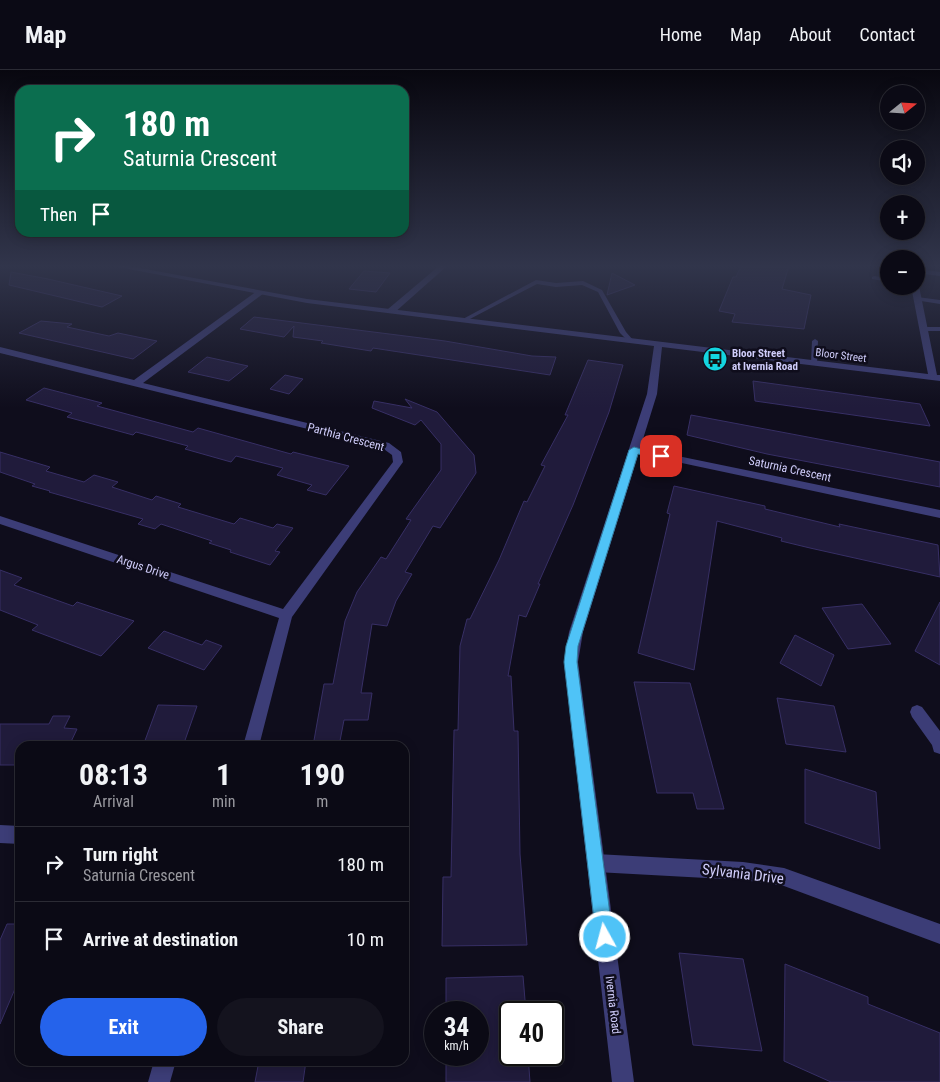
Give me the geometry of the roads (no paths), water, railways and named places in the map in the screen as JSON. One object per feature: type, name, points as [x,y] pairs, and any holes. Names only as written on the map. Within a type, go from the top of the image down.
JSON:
[{"type":"street","points":[[135,384],[232,313]]},
{"type":"street","name":"Bloor Street","points":[[409,313],[937,378]]},
{"type":"street","points":[[920,313],[937,378]]},
{"type":"street","name":"Ivernia Road","points":[[623,1082],[571,662],[572,646],[652,394],[658,344]]},
{"type":"street","name":"Parthia Crescent","points":[[0,350],[385,445],[397,454],[398,462],[286,615],[252,741]]},
{"type":"street","name":"Saturnia Crescent","points":[[634,450],[940,514]]},
{"type":"street","name":"Argus Drive","points":[[0,520],[286,615]]},
{"type":"street","points":[[917,712],[939,742],[940,747]]},
{"type":"street","points":[[0,834],[15,835]]},
{"type":"street","name":"Sylvania Drive","points":[[596,863],[743,872],[784,877],[940,934]]},
{"type":"street","points":[[159,1082],[164,1066]]},
{"type":"lane","points":[[464,320],[476,313]]},
{"type":"lane","points":[[612,313],[622,333],[630,340]]},
{"type":"lane","points":[[923,329],[940,329]]},
{"type":"lane","points":[[814,363],[815,340]]},
{"type":"place","name":"Bloor Street at Ivernia Road","points":[[715,359]]}]
